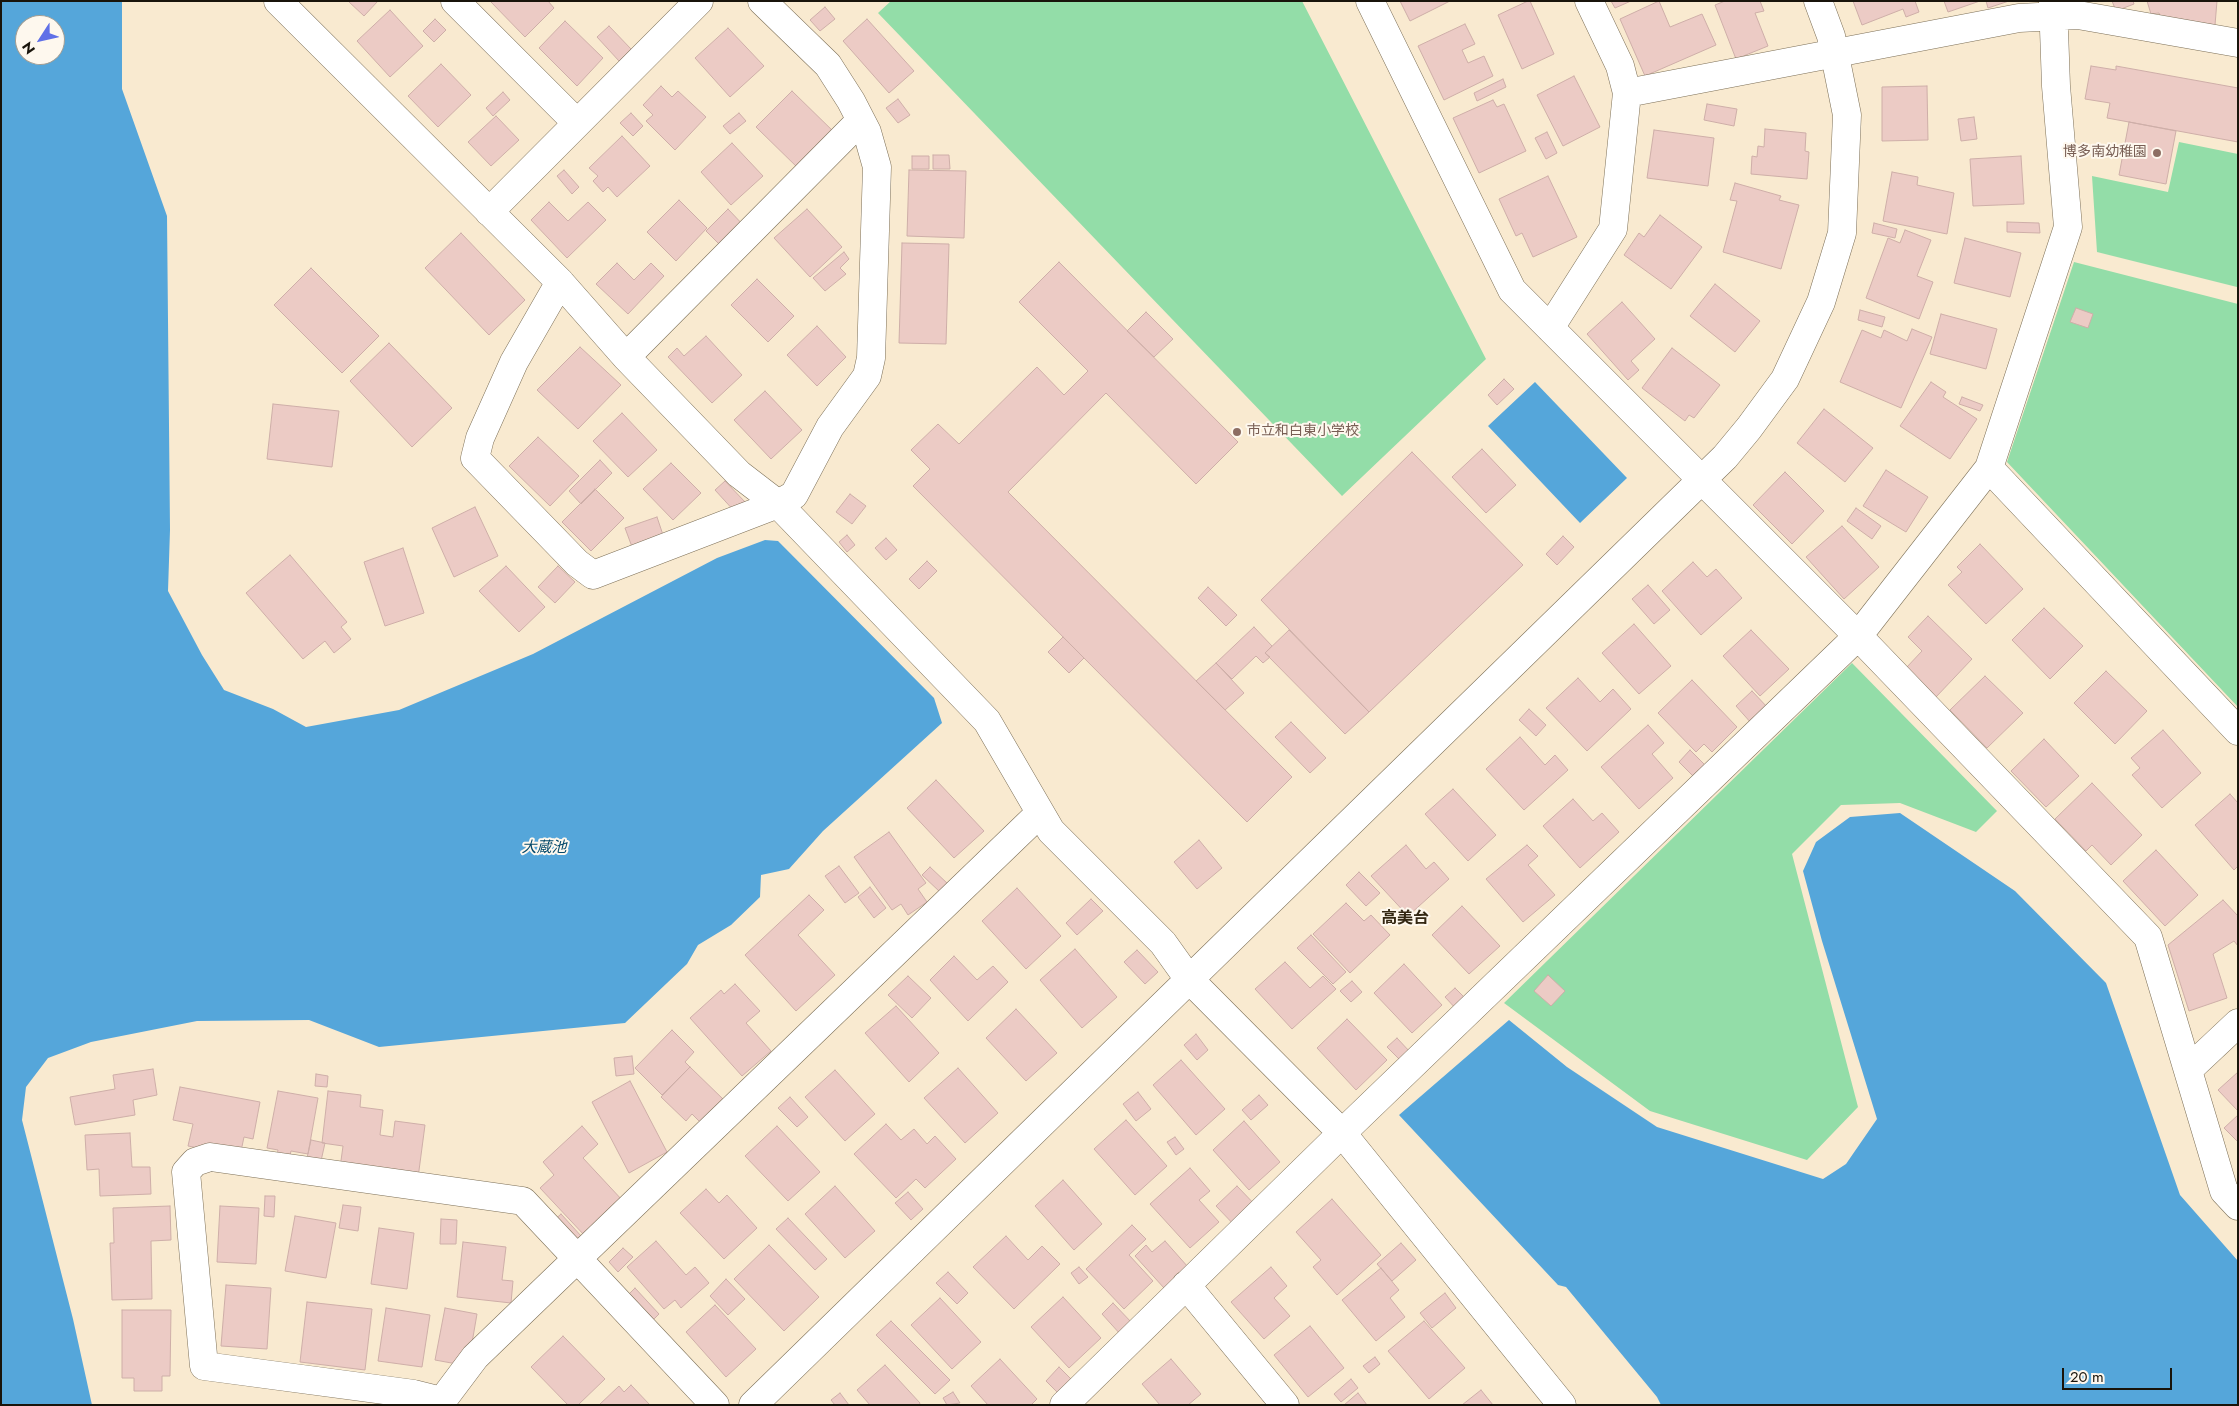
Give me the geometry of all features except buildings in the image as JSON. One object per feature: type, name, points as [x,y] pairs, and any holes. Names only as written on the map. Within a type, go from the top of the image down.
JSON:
[{"type":"street","points":[[278,1],[560,282],[626,357],[739,474],[778,504],[987,721],[1051,831],[1163,942],[1188,978],[1342,1133],[1562,1405]]},
{"type":"street","points":[[455,1],[577,123]]},
{"type":"street","points":[[489,212],[699,1]]},
{"type":"street","points":[[560,282],[514,362],[480,438],[475,458],[577,562],[593,574],[778,504],[794,495],[830,427],[866,376],[871,358],[877,167],[867,132],[851,101],[828,65],[762,1]]},
{"type":"street","points":[[1370,1],[1512,290],[1858,636],[2148,937],[2224,1191],[2238,1206]]},
{"type":"street","points":[[1550,328],[1613,229],[1627,93],[1620,66],[1589,1]]},
{"type":"street","points":[[753,1405],[1188,978],[1724,457],[1785,379],[1821,302],[1842,233],[1847,115],[1831,36],[1818,1]]},
{"type":"street","points":[[1627,93],[2019,18],[2053,9],[2238,43]]},
{"type":"street","points":[[1064,1405],[1342,1133],[1858,636],[1989,468],[2068,227],[2056,86],[2053,9]]},
{"type":"street","points":[[626,357],[860,121]]},
{"type":"street","points":[[1989,468],[2238,731]]},
{"type":"street","points":[[715,1405],[577,1259],[522,1201],[210,1157],[196,1162],[186,1172],[204,1366],[414,1394],[441,1403],[475,1357],[577,1259],[1040,813]]},
{"type":"street","points":[[2188,1070],[2238,1023]]},
{"type":"street","points":[[1186,1285],[1285,1405]]},
{"type":"green space","points":[[891,1],[1302,1],[1486,359],[1342,496],[878,13]]},
{"type":"green space","points":[[2179,142],[2238,154],[2237,287],[2097,252],[2092,176],[2168,192]]},
{"type":"green space","points":[[2074,262],[2238,304],[2238,707],[2007,462]]},
{"type":"green space","points":[[1852,663],[1997,811],[1976,832],[1900,803],[1841,805],[1792,854],[1858,1107],[1807,1160],[1650,1111],[1504,1003]]},
{"type":"water","name":"大蔵池","points":[[1,1],[122,1],[122,89],[167,216],[170,530],[168,591],[202,655],[224,690],[273,709],[306,727],[399,710],[533,654],[717,558],[765,540],[778,541],[934,698],[942,723],[823,831],[789,869],[761,875],[760,897],[731,925],[698,945],[687,964],[625,1023],[379,1047],[309,1020],[197,1021],[91,1042],[48,1058],[26,1087],[22,1120],[73,1319],[92,1405],[1,1405]]},
{"type":"water","points":[[1535,382],[1627,478],[1580,523],[1488,426]]},
{"type":"water","points":[[1900,813],[2015,891],[2106,983],[2180,1195],[2238,1261],[2238,1405],[1661,1405],[1657,1397],[1566,1287],[1558,1285],[1399,1115],[1509,1020],[1567,1067],[1657,1127],[1823,1179],[1846,1164],[1877,1119],[1822,941],[1803,871],[1816,842],[1850,817]]},
{"type":"place","name":"博多南幼稚園","points":[[2157,153]]},
{"type":"place","name":"市立和白東小学校","points":[[1237,432]]},
{"type":"district","name":"高美台","points":[[1405,919]]}]
